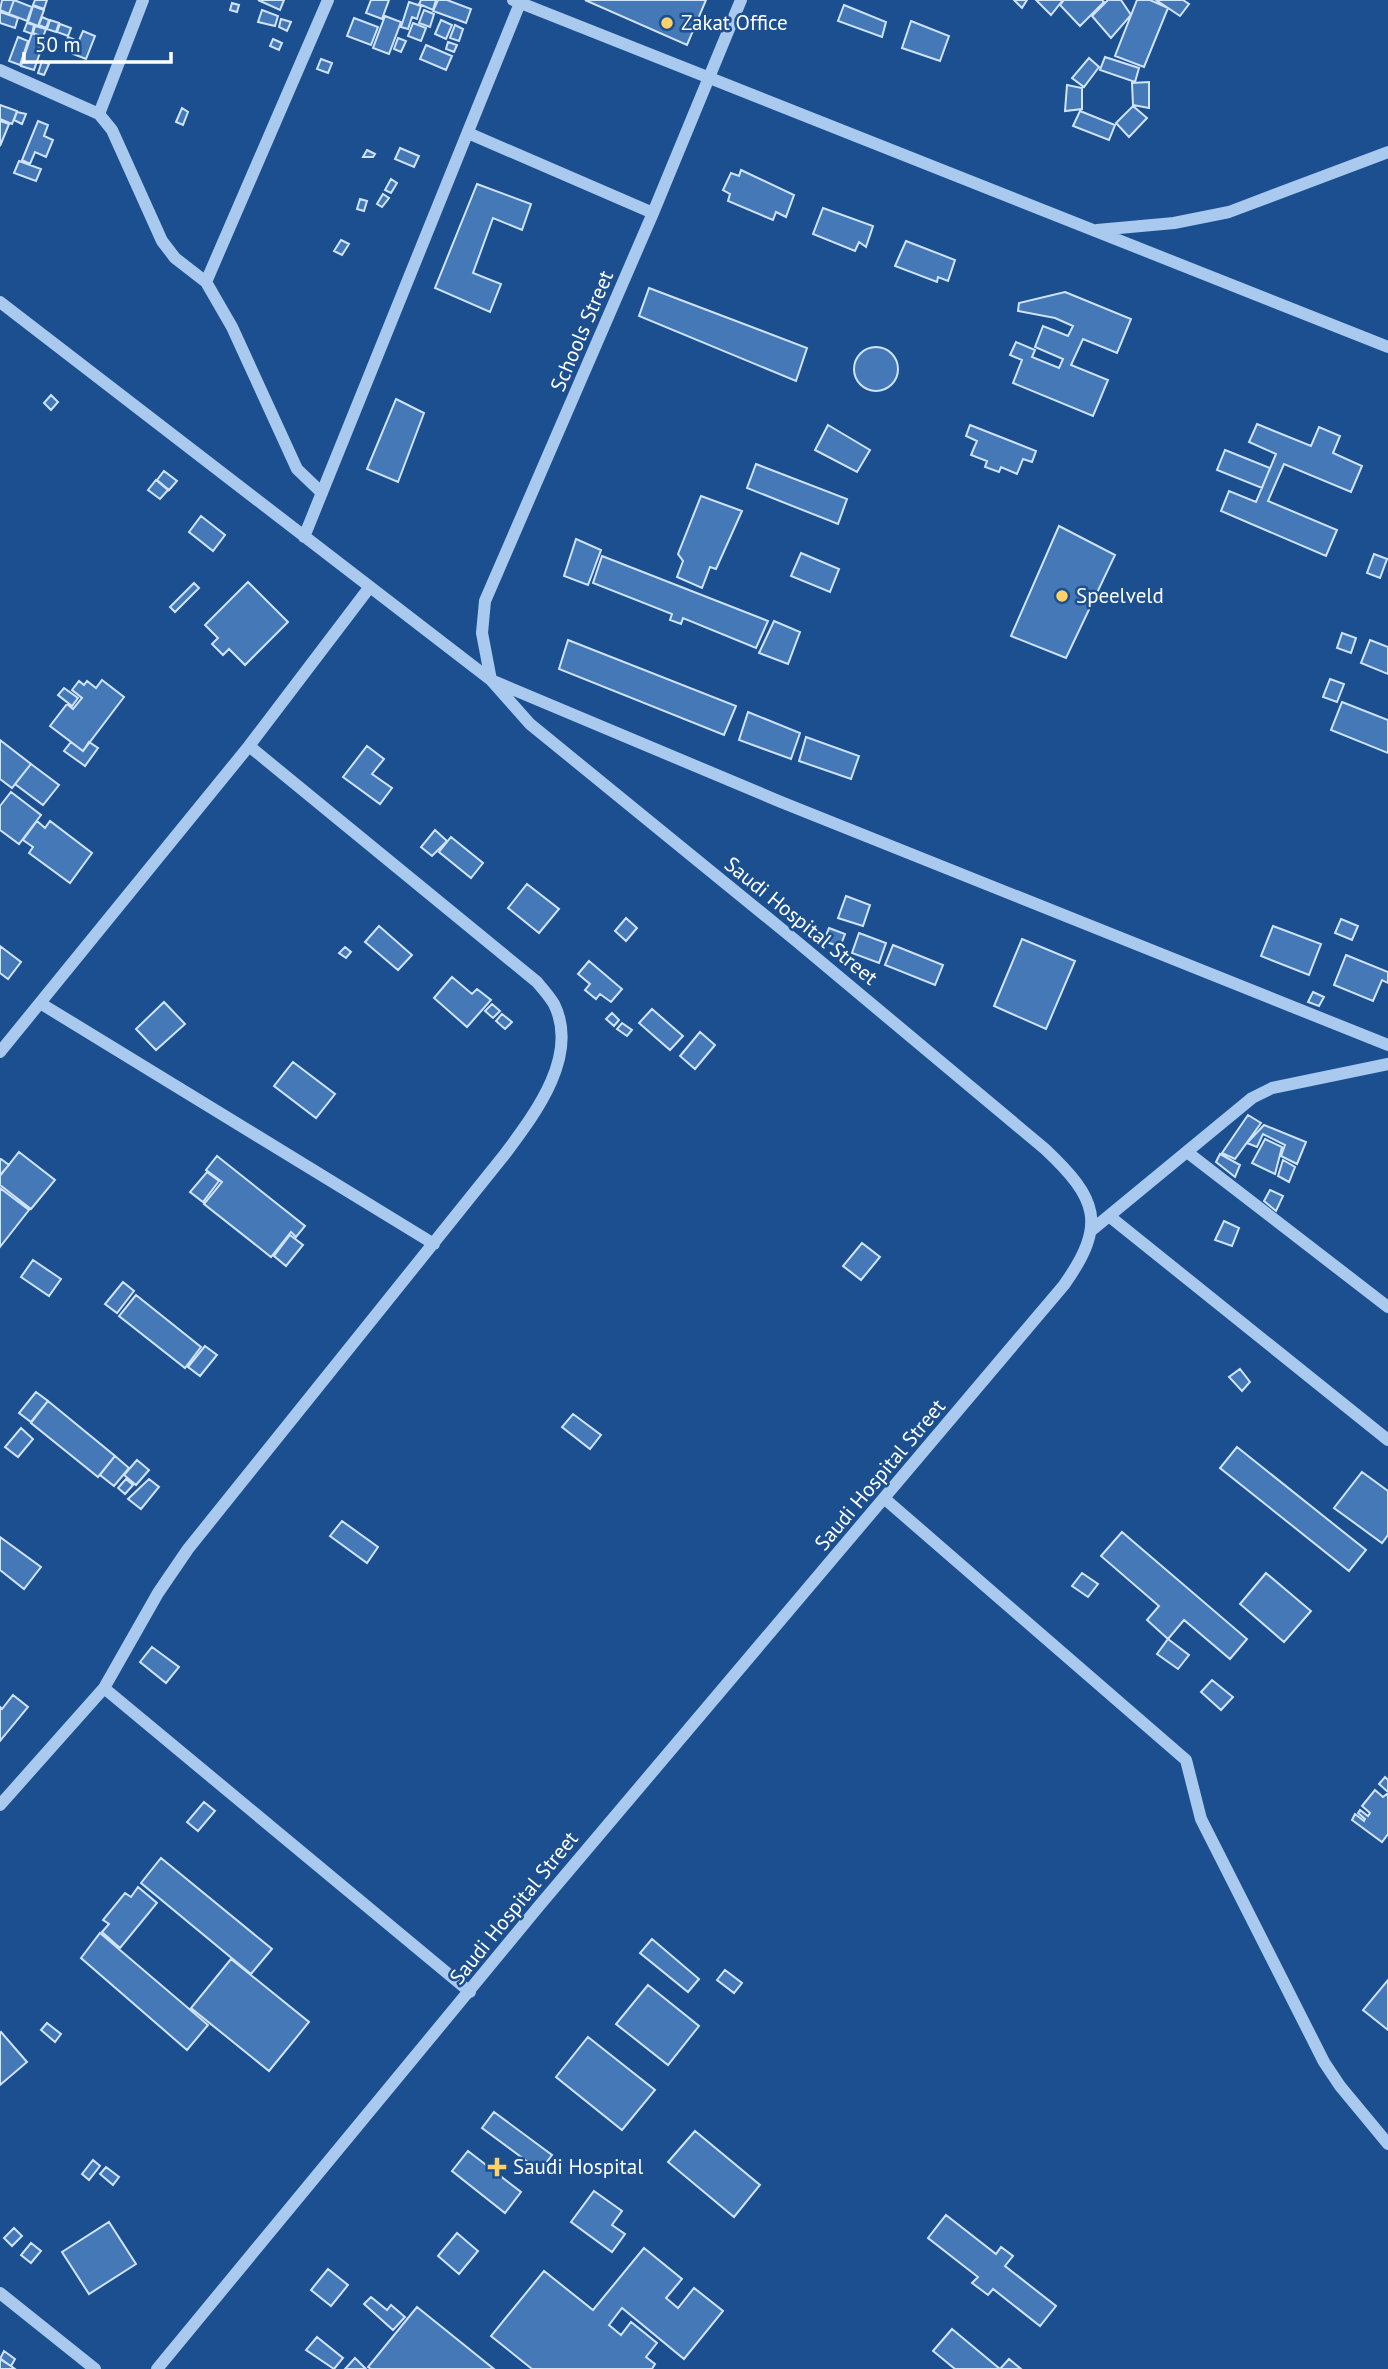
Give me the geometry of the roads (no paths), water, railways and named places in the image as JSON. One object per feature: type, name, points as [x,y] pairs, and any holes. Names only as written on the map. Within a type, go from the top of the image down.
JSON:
[{"type":"street","points":[[99,114],[143,0]]},
{"type":"street","points":[[206,282],[328,0]]},
{"type":"street","name":"Schools Street","points":[[491,680],[482,633],[485,601],[653,213],[741,0]]},
{"type":"street","points":[[304,537],[468,133],[516,1],[1388,347]]},
{"type":"street","points":[[0,70],[99,114],[112,130],[162,241],[175,258],[206,282],[232,327],[297,469],[322,493]]},
{"type":"street","points":[[468,133],[653,213]]},
{"type":"street","points":[[1093,230],[1174,223],[1229,212],[1388,152]]},
{"type":"street","points":[[0,302],[491,680],[781,802],[1388,1045]]},
{"type":"street","points":[[0,1052],[249,746],[369,588]]},
{"type":"street","name":"Saudi Hospital Street","points":[[157,2369],[539,1906],[1064,1285],[1079,1264],[1093,1229],[1090,1208],[1081,1189],[1069,1171],[1045,1149],[796,940],[562,753],[509,704],[491,680]]},
{"type":"street","points":[[0,1805],[104,1688],[158,1593],[188,1549],[434,1244],[540,1107],[553,1079],[561,1034],[554,1005],[537,982],[249,746]]},
{"type":"street","points":[[40,1003],[434,1244]]},
{"type":"street","points":[[1093,1229],[1252,1098],[1272,1088],[1388,1064]]},
{"type":"street","points":[[1187,1152],[1388,1307]]},
{"type":"street","points":[[1109,1216],[1388,1440]]},
{"type":"street","points":[[885,1499],[1186,1760],[1201,1819],[1324,2062],[1340,2086],[1388,2144]]},
{"type":"street","points":[[104,1688],[470,1992]]},
{"type":"street","points":[[0,2293],[95,2369]]},
{"type":"place","name":"Zakat Office","points":[[667,23]]},
{"type":"place","name":"Speelveld","points":[[1062,596]]},
{"type":"place","name":"Saudi Hospital","points":[[497,2167]]}]
